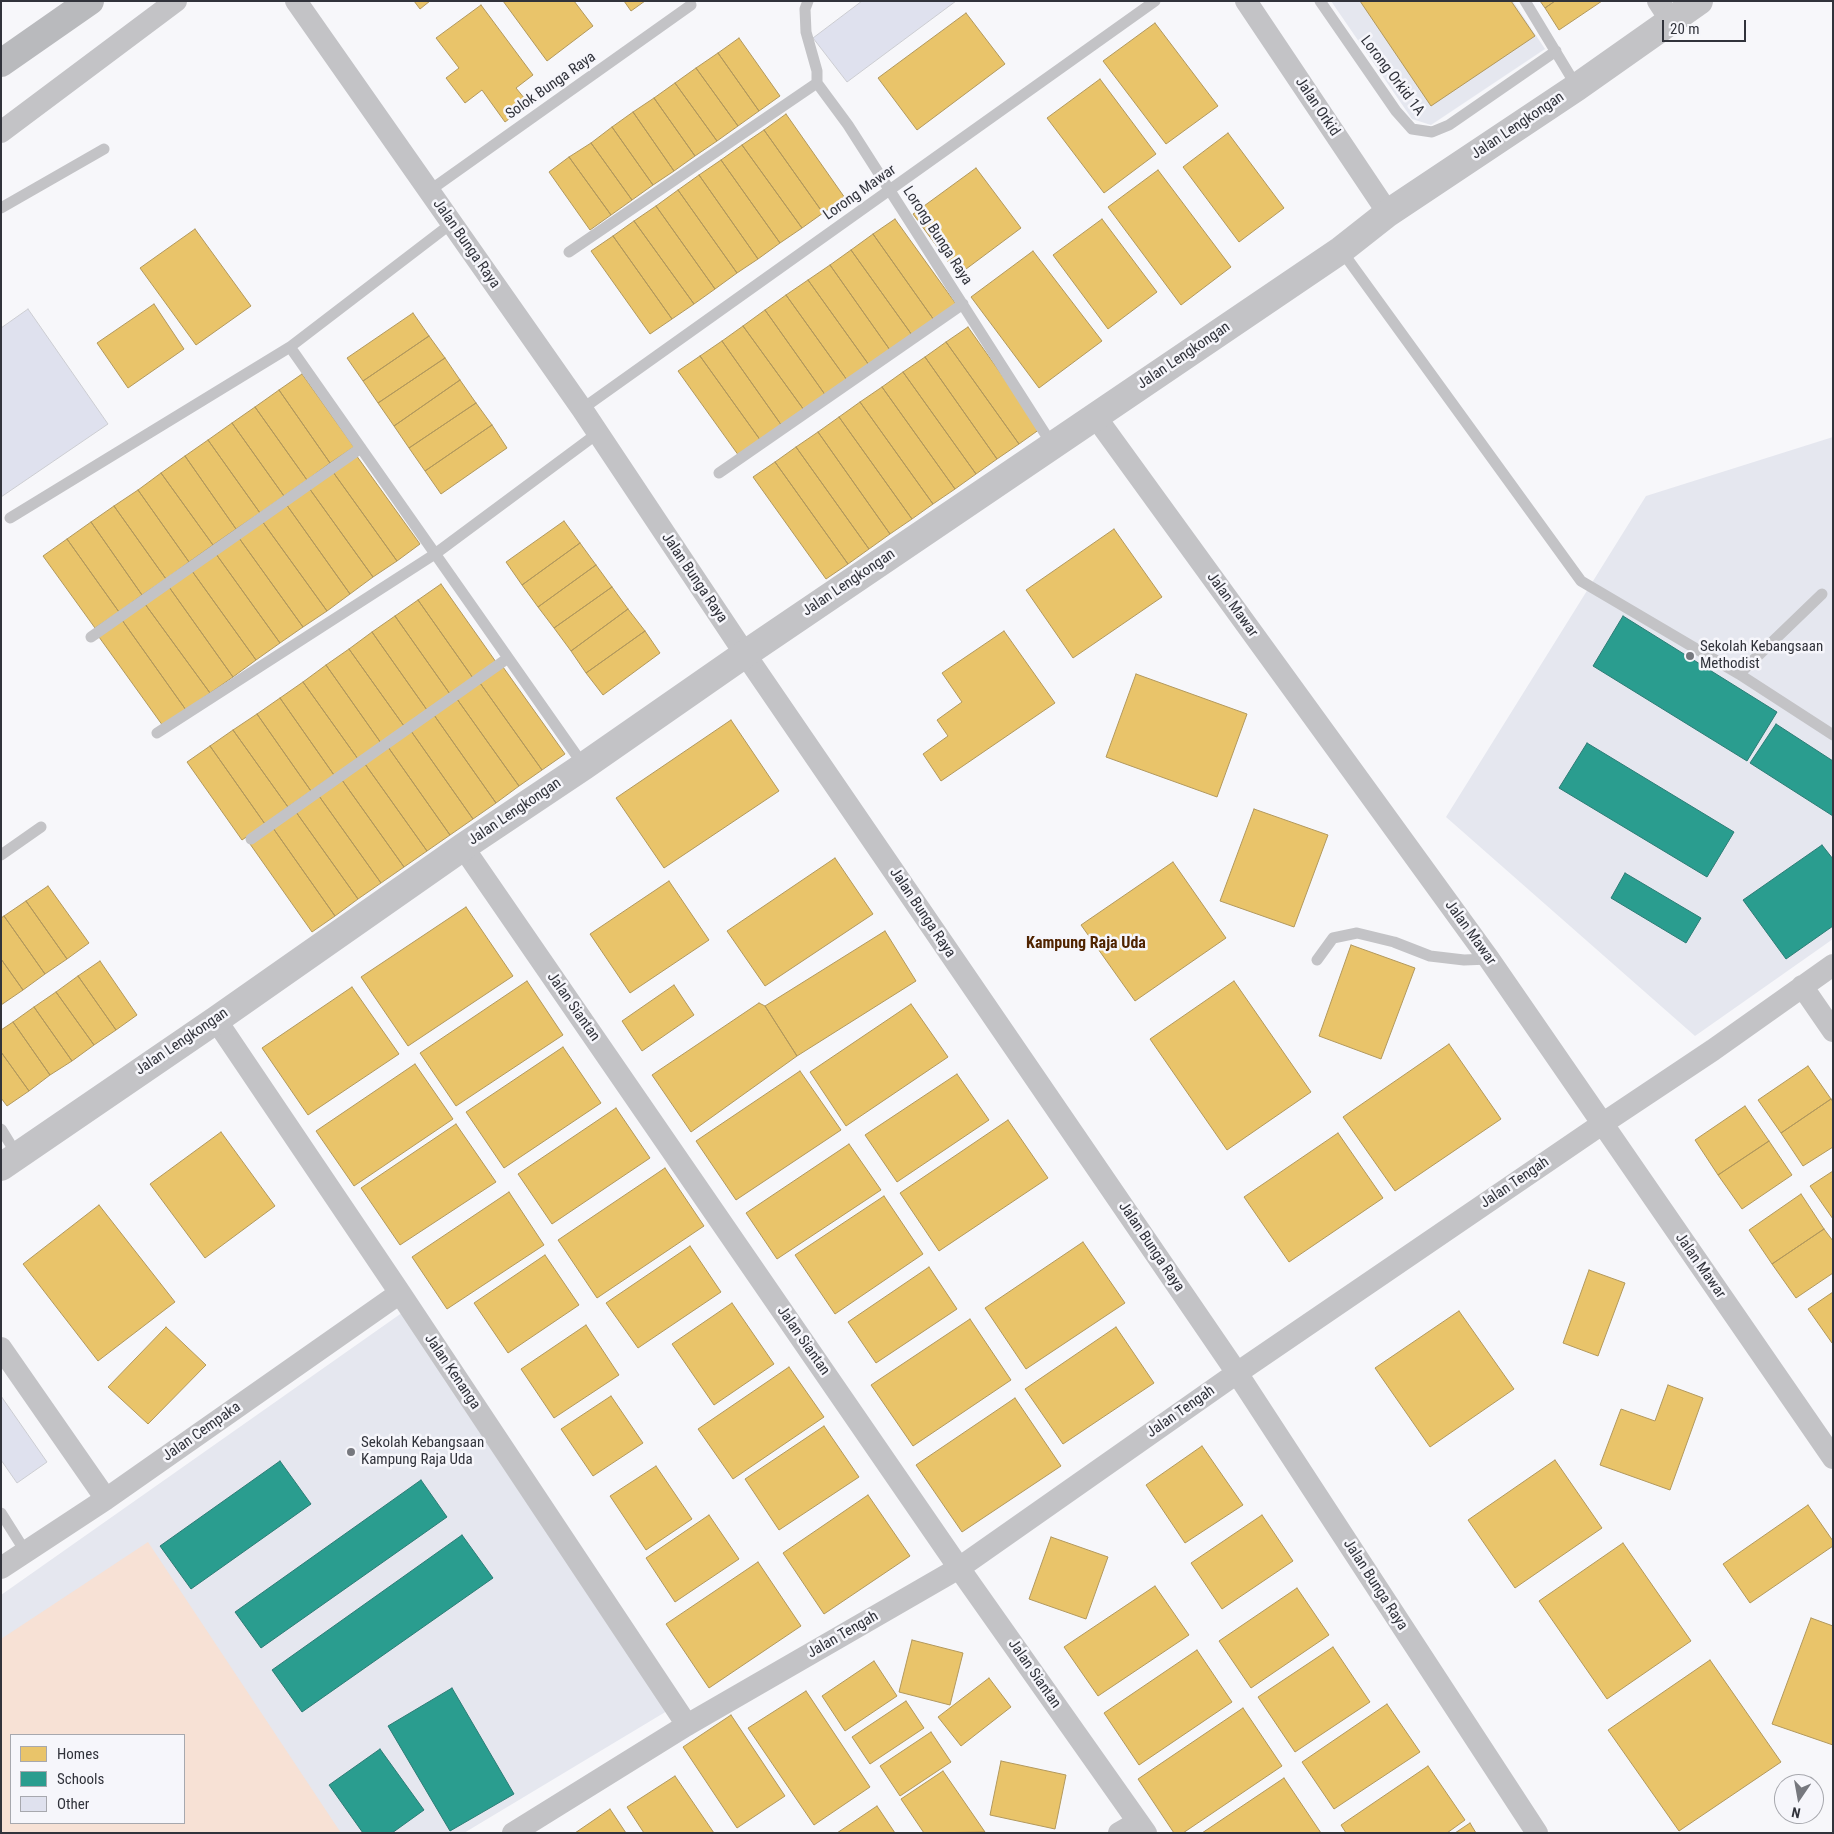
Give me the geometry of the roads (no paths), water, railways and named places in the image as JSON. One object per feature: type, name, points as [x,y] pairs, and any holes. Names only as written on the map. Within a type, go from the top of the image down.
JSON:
[{"type":"main road","points":[[1,63],[90,1]]},
{"type":"street","points":[[1,132],[176,1]]},
{"type":"street","name":"Jalan Bunga Raya","points":[[296,1],[598,433],[744,654],[1237,1373],[1537,1833]]},
{"type":"street","name":"Jalan Orkid","points":[[1246,1],[1388,213]]},
{"type":"street","name":"Jalan Lengkongan","points":[[9,1161],[744,654],[1341,250],[1388,213],[1578,87],[1665,11],[1699,1]]},
{"type":"street","name":"Jalan Mawar","points":[[1095,416],[1489,959],[1833,1458]]},
{"type":"street","name":"Jalan Siantan","points":[[462,847],[959,1568],[1134,1829]]},
{"type":"street","name":"Jalan Tengah","points":[[512,1833],[687,1725],[959,1568],[1237,1373],[1713,1050],[1833,965]]},
{"type":"street","points":[[1802,986],[1833,1031]]},
{"type":"street","name":"Jalan Kenanga","points":[[216,1020],[687,1725]]},
{"type":"street","name":"Jalan Cempaka","points":[[1,1568],[106,1499],[400,1293]]},
{"type":"street","points":[[1,1348],[106,1499]]},
{"type":"lane","name":"Lorong Mawar","points":[[582,410],[1155,1]]},
{"type":"lane","name":"Lorong Orkid 1A","points":[[1320,1],[1396,111],[1412,129],[1432,132],[1449,125],[1556,52]]},
{"type":"lane","points":[[1525,1],[1578,87]]},
{"type":"lane","name":"Solok Bunga Raya","points":[[429,191],[691,5]]},
{"type":"lane","name":"Lorong Bunga Raya","points":[[807,5],[806,32],[817,71],[817,83],[848,125],[1053,446]]},
{"type":"lane","points":[[569,252],[817,83]]},
{"type":"lane","points":[[1,208],[104,149]]},
{"type":"lane","points":[[10,518],[290,347],[452,223]]},
{"type":"lane","points":[[1341,250],[1581,581],[1739,674],[1833,735]]},
{"type":"lane","points":[[719,473],[963,304]]},
{"type":"lane","points":[[290,347],[584,766]]},
{"type":"lane","points":[[157,733],[435,554],[598,433]]},
{"type":"lane","points":[[91,637],[361,448]]},
{"type":"lane","points":[[1739,674],[1822,594]]},
{"type":"lane","points":[[251,839],[508,658]]},
{"type":"lane","points":[[1,855],[41,827]]},
{"type":"lane","points":[[1317,960],[1334,938],[1357,933],[1394,942],[1430,956],[1464,960],[1489,959]]},
{"type":"lane","points":[[1,1129],[9,1161]]},
{"type":"lane","points":[[1,1514],[26,1551]]},
{"type":"place","name":"Sekolah Kebangsaan Methodist","points":[[1690,656]]},
{"type":"place","name":"Sekolah Kebangsaan Kampung Raja Uda","points":[[351,1452]]},
{"type":"district","name":"Kampung Raja Uda","points":[[1086,944]]}]
